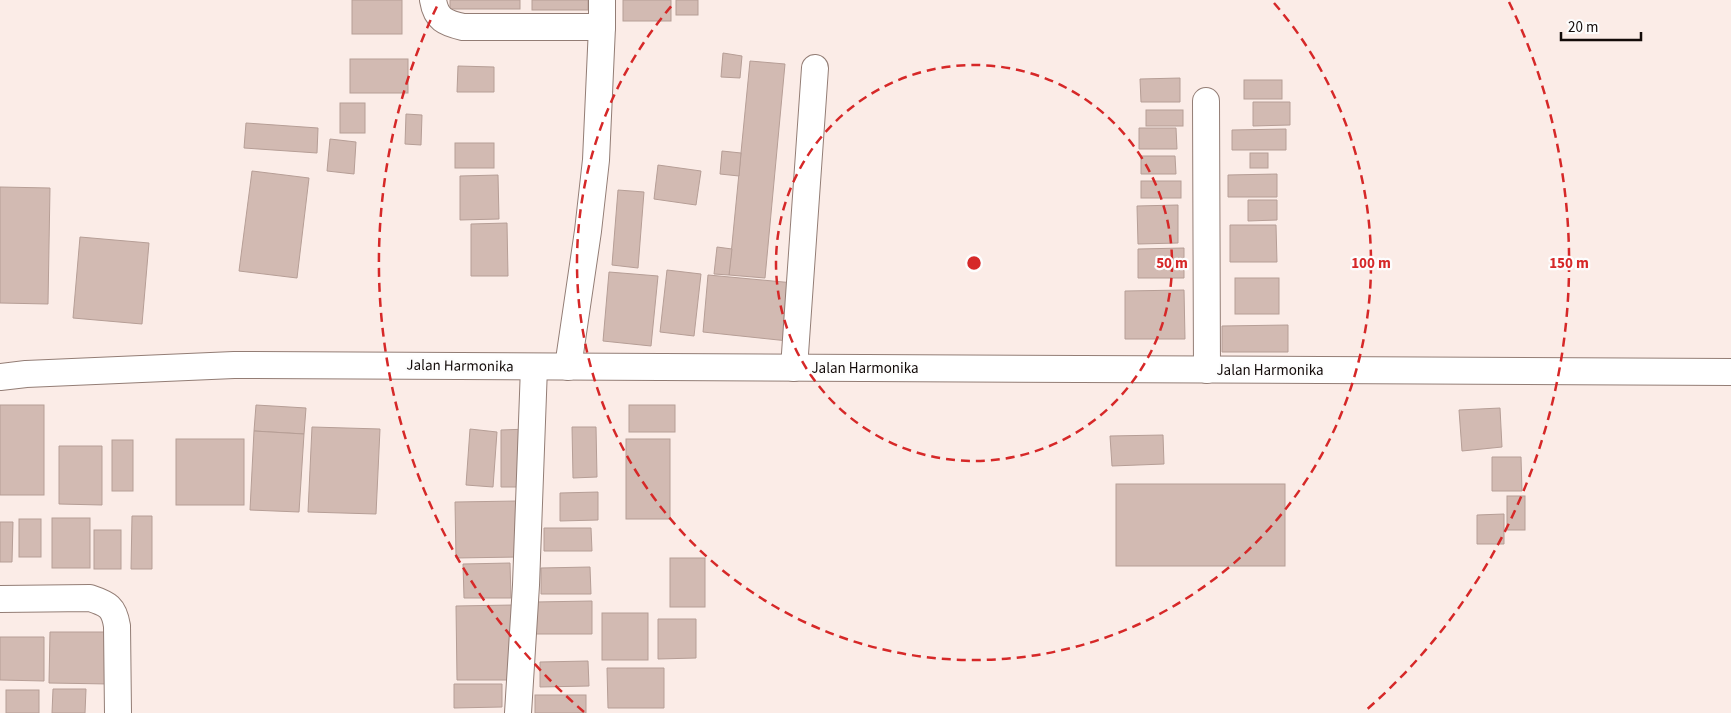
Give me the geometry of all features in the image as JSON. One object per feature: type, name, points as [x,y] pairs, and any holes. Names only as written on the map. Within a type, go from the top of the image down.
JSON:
[{"type":"street","points":[[433,0],[436,12],[442,20],[463,27],[602,27]]},
{"type":"street","points":[[568,367],[588,231],[596,160],[602,0]]},
{"type":"street","points":[[794,368],[815,68]]},
{"type":"street","points":[[1206,101],[1208,370]]},
{"type":"street","name":"Jalan Harmonika","points":[[0,377],[26,374],[234,364],[1731,372]]},
{"type":"street","points":[[518,713],[526,585],[534,367]]},
{"type":"street","points":[[0,600],[90,598],[102,602],[111,608],[116,616],[117,626],[118,713]]},
{"type":"building","points":[[352,0],[402,0],[402,34],[352,34]]},
{"type":"building","points":[[450,0],[520,0],[520,9],[450,9]]},
{"type":"building","points":[[532,0],[588,0],[588,10],[532,10]]},
{"type":"building","points":[[623,0],[671,0],[671,21],[623,21]]},
{"type":"building","points":[[676,0],[698,0],[698,15],[676,15]]},
{"type":"building","points":[[723,53],[742,56],[740,78],[721,77]]},
{"type":"building","points":[[350,59],[408,59],[408,93],[350,93]]},
{"type":"building","points":[[750,61],[785,64],[765,278],[729,275]]},
{"type":"building","points":[[458,66],[494,67],[494,92],[457,92]]},
{"type":"building","points":[[1180,78],[1180,102],[1141,102],[1140,79]]},
{"type":"building","points":[[1244,80],[1282,80],[1282,99],[1244,99]]},
{"type":"building","points":[[1253,102],[1290,102],[1290,125],[1253,126]]},
{"type":"building","points":[[340,103],[365,103],[365,133],[340,133]]},
{"type":"building","points":[[1146,110],[1183,110],[1183,126],[1146,126]]},
{"type":"building","points":[[406,114],[422,115],[421,145],[405,144]]},
{"type":"building","points":[[246,123],[318,128],[317,153],[244,148]]},
{"type":"building","points":[[1139,128],[1176,128],[1177,149],[1139,149]]},
{"type":"building","points":[[1286,129],[1286,150],[1232,150],[1232,130]]},
{"type":"building","points":[[330,139],[356,142],[354,174],[327,171]]},
{"type":"building","points":[[455,143],[494,143],[494,168],[455,168]]},
{"type":"building","points":[[722,151],[741,153],[739,176],[720,174]]},
{"type":"building","points":[[1250,153],[1268,153],[1268,168],[1250,168]]},
{"type":"building","points":[[1141,156],[1175,156],[1176,174],[1141,174]]},
{"type":"building","points":[[658,165],[701,171],[696,205],[654,199]]},
{"type":"building","points":[[252,171],[309,178],[297,278],[239,271]]},
{"type":"building","points":[[1277,174],[1277,197],[1228,197],[1228,175]]},
{"type":"building","points":[[498,175],[499,219],[460,220],[460,176]]},
{"type":"building","points":[[1141,181],[1181,181],[1181,198],[1141,198]]},
{"type":"building","points":[[0,187],[50,188],[48,304],[0,303]]},
{"type":"building","points":[[618,190],[644,192],[638,268],[612,265]]},
{"type":"building","points":[[1248,200],[1277,200],[1277,220],[1248,221]]},
{"type":"building","points":[[1178,205],[1178,243],[1138,244],[1137,206]]},
{"type":"building","points":[[507,223],[508,276],[471,276],[471,224]]},
{"type":"building","points":[[1230,225],[1276,225],[1277,262],[1230,262]]},
{"type":"building","points":[[80,237],[149,243],[142,324],[73,318]]},
{"type":"building","points":[[717,247],[732,249],[729,275],[714,274]]},
{"type":"building","points":[[1184,248],[1184,278],[1138,278],[1138,249]]},
{"type":"building","points":[[667,270],[701,274],[694,336],[660,332]]},
{"type":"building","points":[[609,272],[658,276],[651,346],[603,341]]},
{"type":"building","points":[[708,275],[794,283],[788,341],[703,332]]},
{"type":"building","points":[[1235,278],[1279,278],[1279,314],[1235,314]]},
{"type":"building","points":[[1184,290],[1185,339],[1125,339],[1125,291]]},
{"type":"building","points":[[1288,325],[1288,352],[1222,352],[1222,326]]},
{"type":"building","points":[[0,405],[44,405],[44,495],[0,495]]},
{"type":"building","points":[[256,405],[306,408],[304,434],[254,431]]},
{"type":"building","points":[[629,405],[675,405],[675,432],[629,432]]},
{"type":"building","points":[[1500,408],[1502,447],[1462,451],[1459,410]]},
{"type":"building","points":[[312,427],[380,429],[376,514],[308,512]]},
{"type":"building","points":[[572,427],[596,427],[597,477],[573,478]]},
{"type":"building","points":[[470,429],[497,432],[493,487],[466,485]]},
{"type":"building","points":[[529,429],[527,487],[501,487],[501,430]]},
{"type":"building","points":[[254,431],[304,434],[299,512],[250,510]]},
{"type":"building","points":[[1163,435],[1164,464],[1112,466],[1110,436]]},
{"type":"building","points":[[176,439],[244,439],[244,505],[176,505]]},
{"type":"building","points":[[626,439],[670,439],[670,519],[626,519]]},
{"type":"building","points":[[112,440],[133,440],[133,491],[112,491]]},
{"type":"building","points":[[59,446],[102,446],[102,505],[59,504]]},
{"type":"building","points":[[1492,457],[1521,457],[1522,491],[1492,491]]},
{"type":"building","points":[[1116,484],[1285,484],[1285,566],[1116,566]]},
{"type":"building","points":[[598,492],[598,520],[560,521],[560,493]]},
{"type":"building","points":[[1507,496],[1525,496],[1525,530],[1507,530]]},
{"type":"building","points":[[518,501],[518,557],[456,558],[455,502]]},
{"type":"building","points":[[1504,514],[1504,544],[1477,544],[1477,515]]},
{"type":"building","points":[[132,516],[152,516],[152,569],[131,569]]},
{"type":"building","points":[[52,518],[90,518],[90,568],[52,568]]},
{"type":"building","points":[[19,519],[41,519],[41,557],[19,557]]},
{"type":"building","points":[[0,522],[13,522],[12,562],[0,562]]},
{"type":"building","points":[[544,528],[591,528],[592,551],[544,551]]},
{"type":"building","points":[[94,530],[121,530],[121,569],[94,569]]},
{"type":"building","points":[[670,558],[705,558],[705,607],[670,607]]},
{"type":"building","points":[[510,563],[511,598],[464,598],[463,564]]},
{"type":"building","points":[[590,567],[591,594],[541,594],[541,568]]},
{"type":"building","points":[[592,601],[592,634],[536,634],[535,602]]},
{"type":"building","points":[[513,605],[514,680],[457,680],[456,606]]},
{"type":"building","points":[[602,613],[648,613],[648,660],[602,660]]},
{"type":"building","points":[[658,619],[696,619],[696,658],[658,659]]},
{"type":"building","points":[[50,632],[109,632],[109,684],[49,683]]},
{"type":"building","points":[[0,637],[44,637],[44,681],[0,680]]},
{"type":"building","points":[[588,661],[589,686],[540,687],[540,662]]},
{"type":"building","points":[[607,668],[664,668],[664,708],[608,708]]},
{"type":"building","points":[[454,684],[502,684],[502,707],[454,708]]},
{"type":"building","points":[[53,689],[86,689],[85,713],[52,713]]},
{"type":"building","points":[[6,690],[39,690],[39,713],[6,713]]},
{"type":"building","points":[[535,695],[586,695],[586,713],[535,713]]}]
